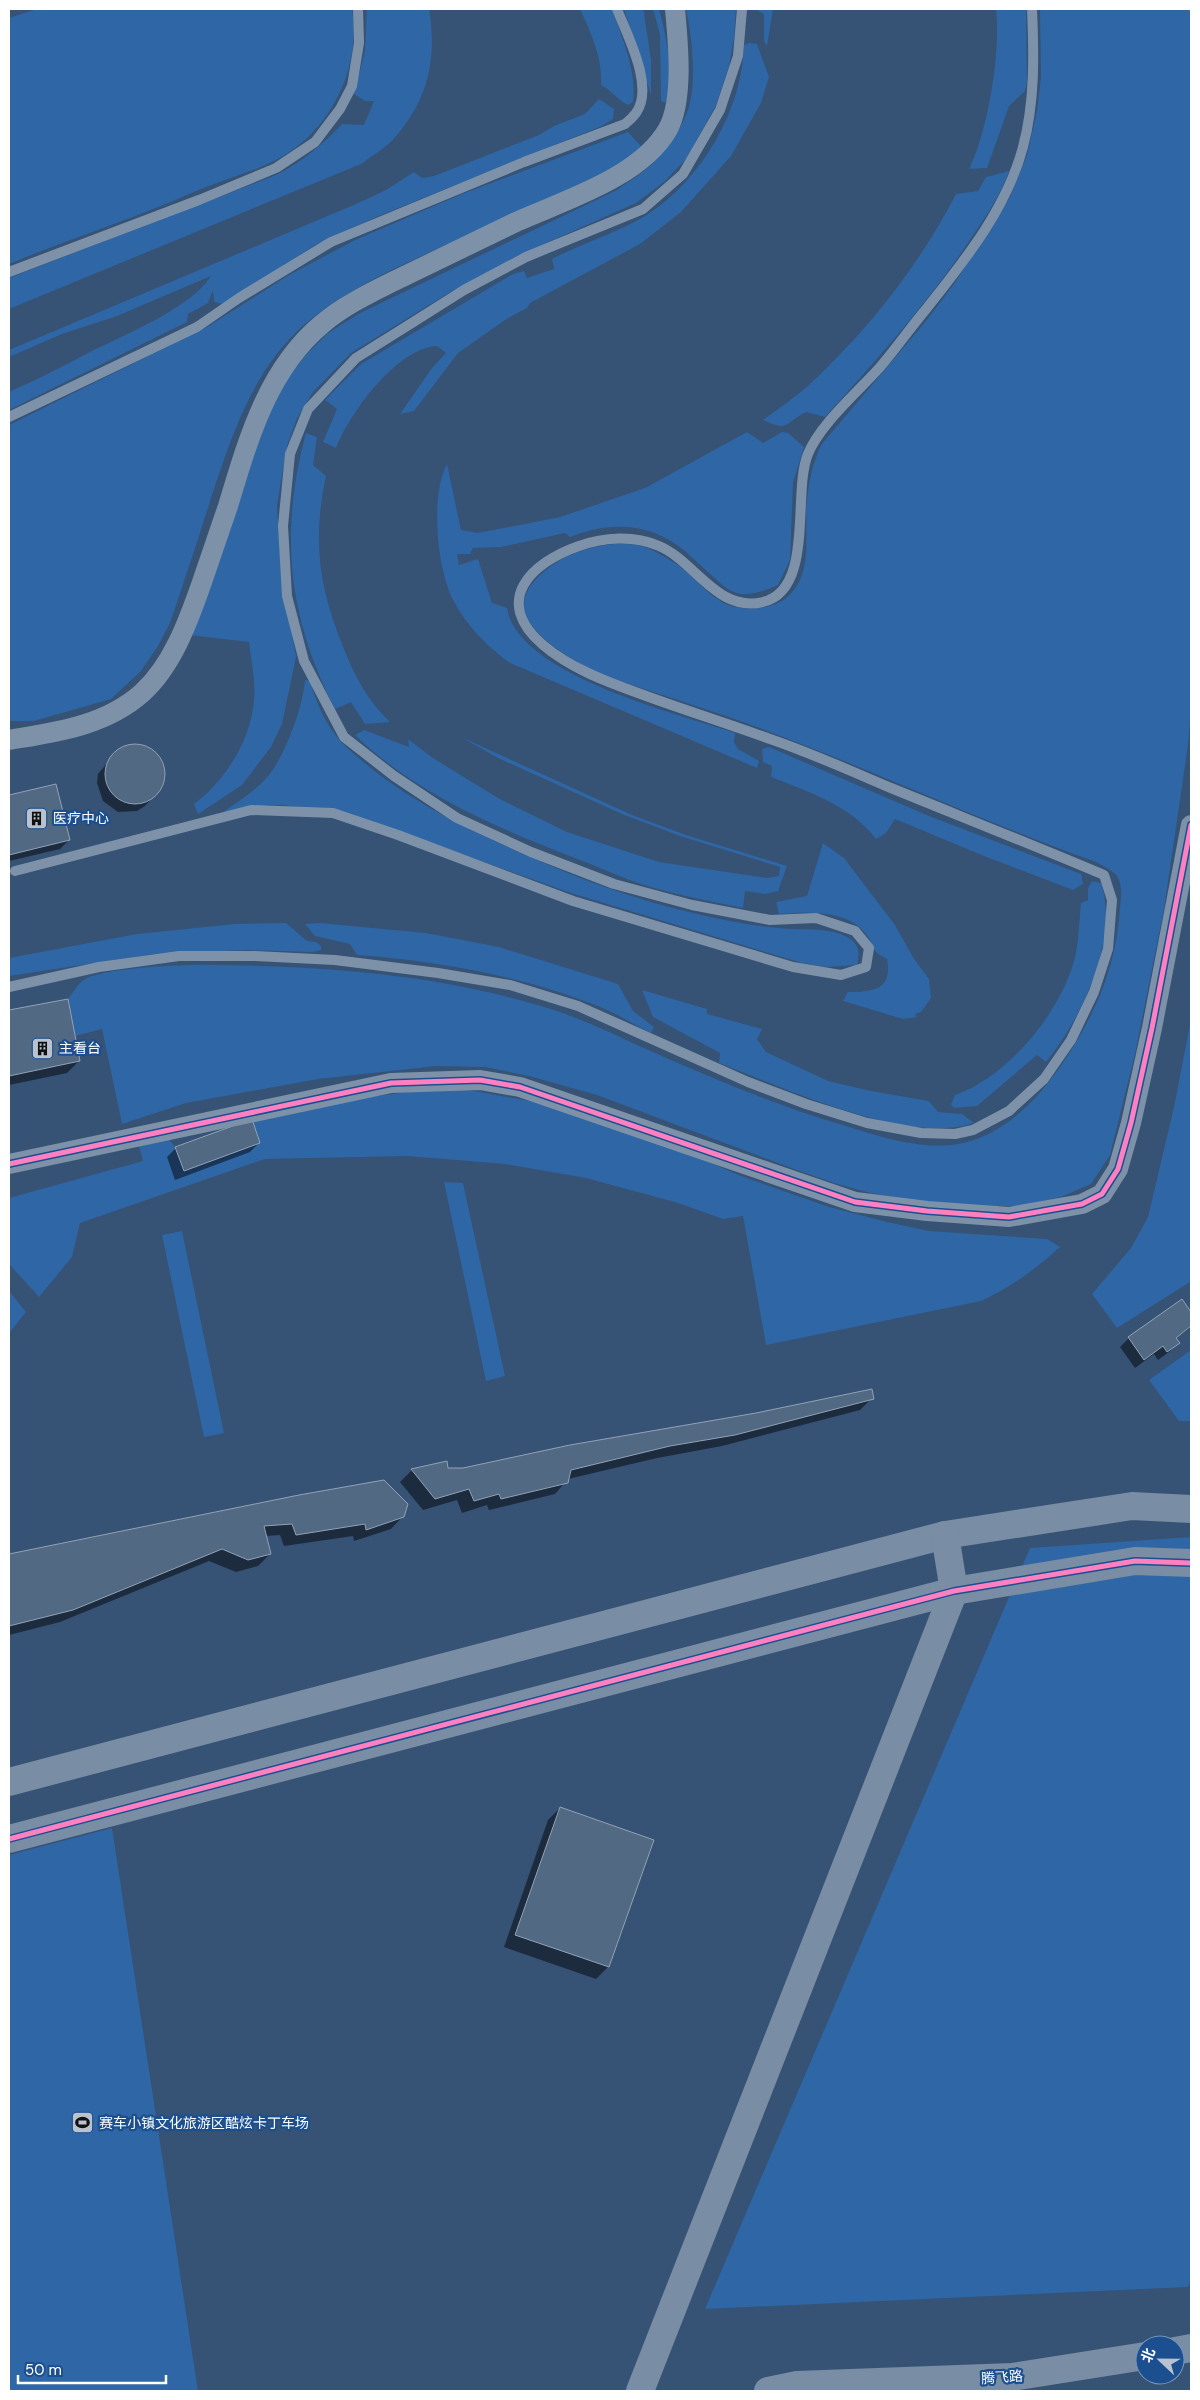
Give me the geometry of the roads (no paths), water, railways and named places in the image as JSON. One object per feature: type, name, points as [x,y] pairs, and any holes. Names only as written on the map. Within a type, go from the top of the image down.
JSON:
[{"type":"street","points":[[9,740],[89,725],[141,694],[161,673],[177,644],[195,601],[247,440],[266,398],[286,362],[322,324],[356,301],[390,283],[613,179],[650,153],[669,128],[676,102],[680,58],[675,9]]},
{"type":"street","points":[[9,1164],[391,1083],[480,1080],[520,1087],[856,1202],[927,1211],[1009,1217],[1082,1204],[1102,1194],[1118,1169],[1131,1123],[1152,1028],[1191,825]]},
{"type":"street","points":[[9,1782],[945,1536],[1132,1506],[1191,1509]]},
{"type":"street","points":[[640,2391],[954,1591],[945,1536]]},
{"type":"street","points":[[9,1839],[954,1591],[1135,1561],[1191,1564]]},
{"type":"street","name":"腾飞路","points":[[768,2391],[797,2385],[1012,2377],[1135,2358]]},
{"type":"lane","points":[[9,272],[198,200],[276,168],[315,142],[340,109],[352,86],[359,43],[358,9]]},
{"type":"lane","points":[[9,417],[197,327],[239,298],[331,242],[524,162],[625,124],[637,112],[643,89],[637,59],[617,9]]},
{"type":"lane","points":[[15,871],[251,810],[332,813],[398,835],[573,901],[793,967],[841,975],[866,967],[869,948],[855,931],[816,918],[770,920],[692,905],[614,884],[531,852],[449,813],[394,776],[344,737],[304,661],[287,596],[283,526],[290,454],[308,410],[356,358],[464,290],[526,257],[644,209],[683,174],[720,110],[738,56],[742,9]]},
{"type":"lane","points":[[9,987],[99,967],[179,956],[255,956],[335,960],[438,973],[510,985],[578,1006],[748,1082],[806,1104],[867,1124],[921,1133],[955,1134],[973,1130],[1009,1111],[1044,1079],[1071,1040],[1094,992],[1108,948],[1112,900],[1104,875],[770,739],[684,710],[576,668],[542,644],[524,624],[517,605],[523,586],[544,561],[582,545],[626,537],[661,546],[716,592],[739,602],[765,602],[785,590],[796,564],[801,484],[808,453],[829,422],[883,364],[940,290],[972,248],[1004,197],[1023,148],[1033,91],[1032,9]]},
{"type":"place","name":"医疗中心","points":[[37,818]]},
{"type":"place","name":"主看台","points":[[43,1048]]},
{"type":"place","name":"赛车小镇文化旅游区酷炫卡丁车场","points":[[83,2123]]}]
